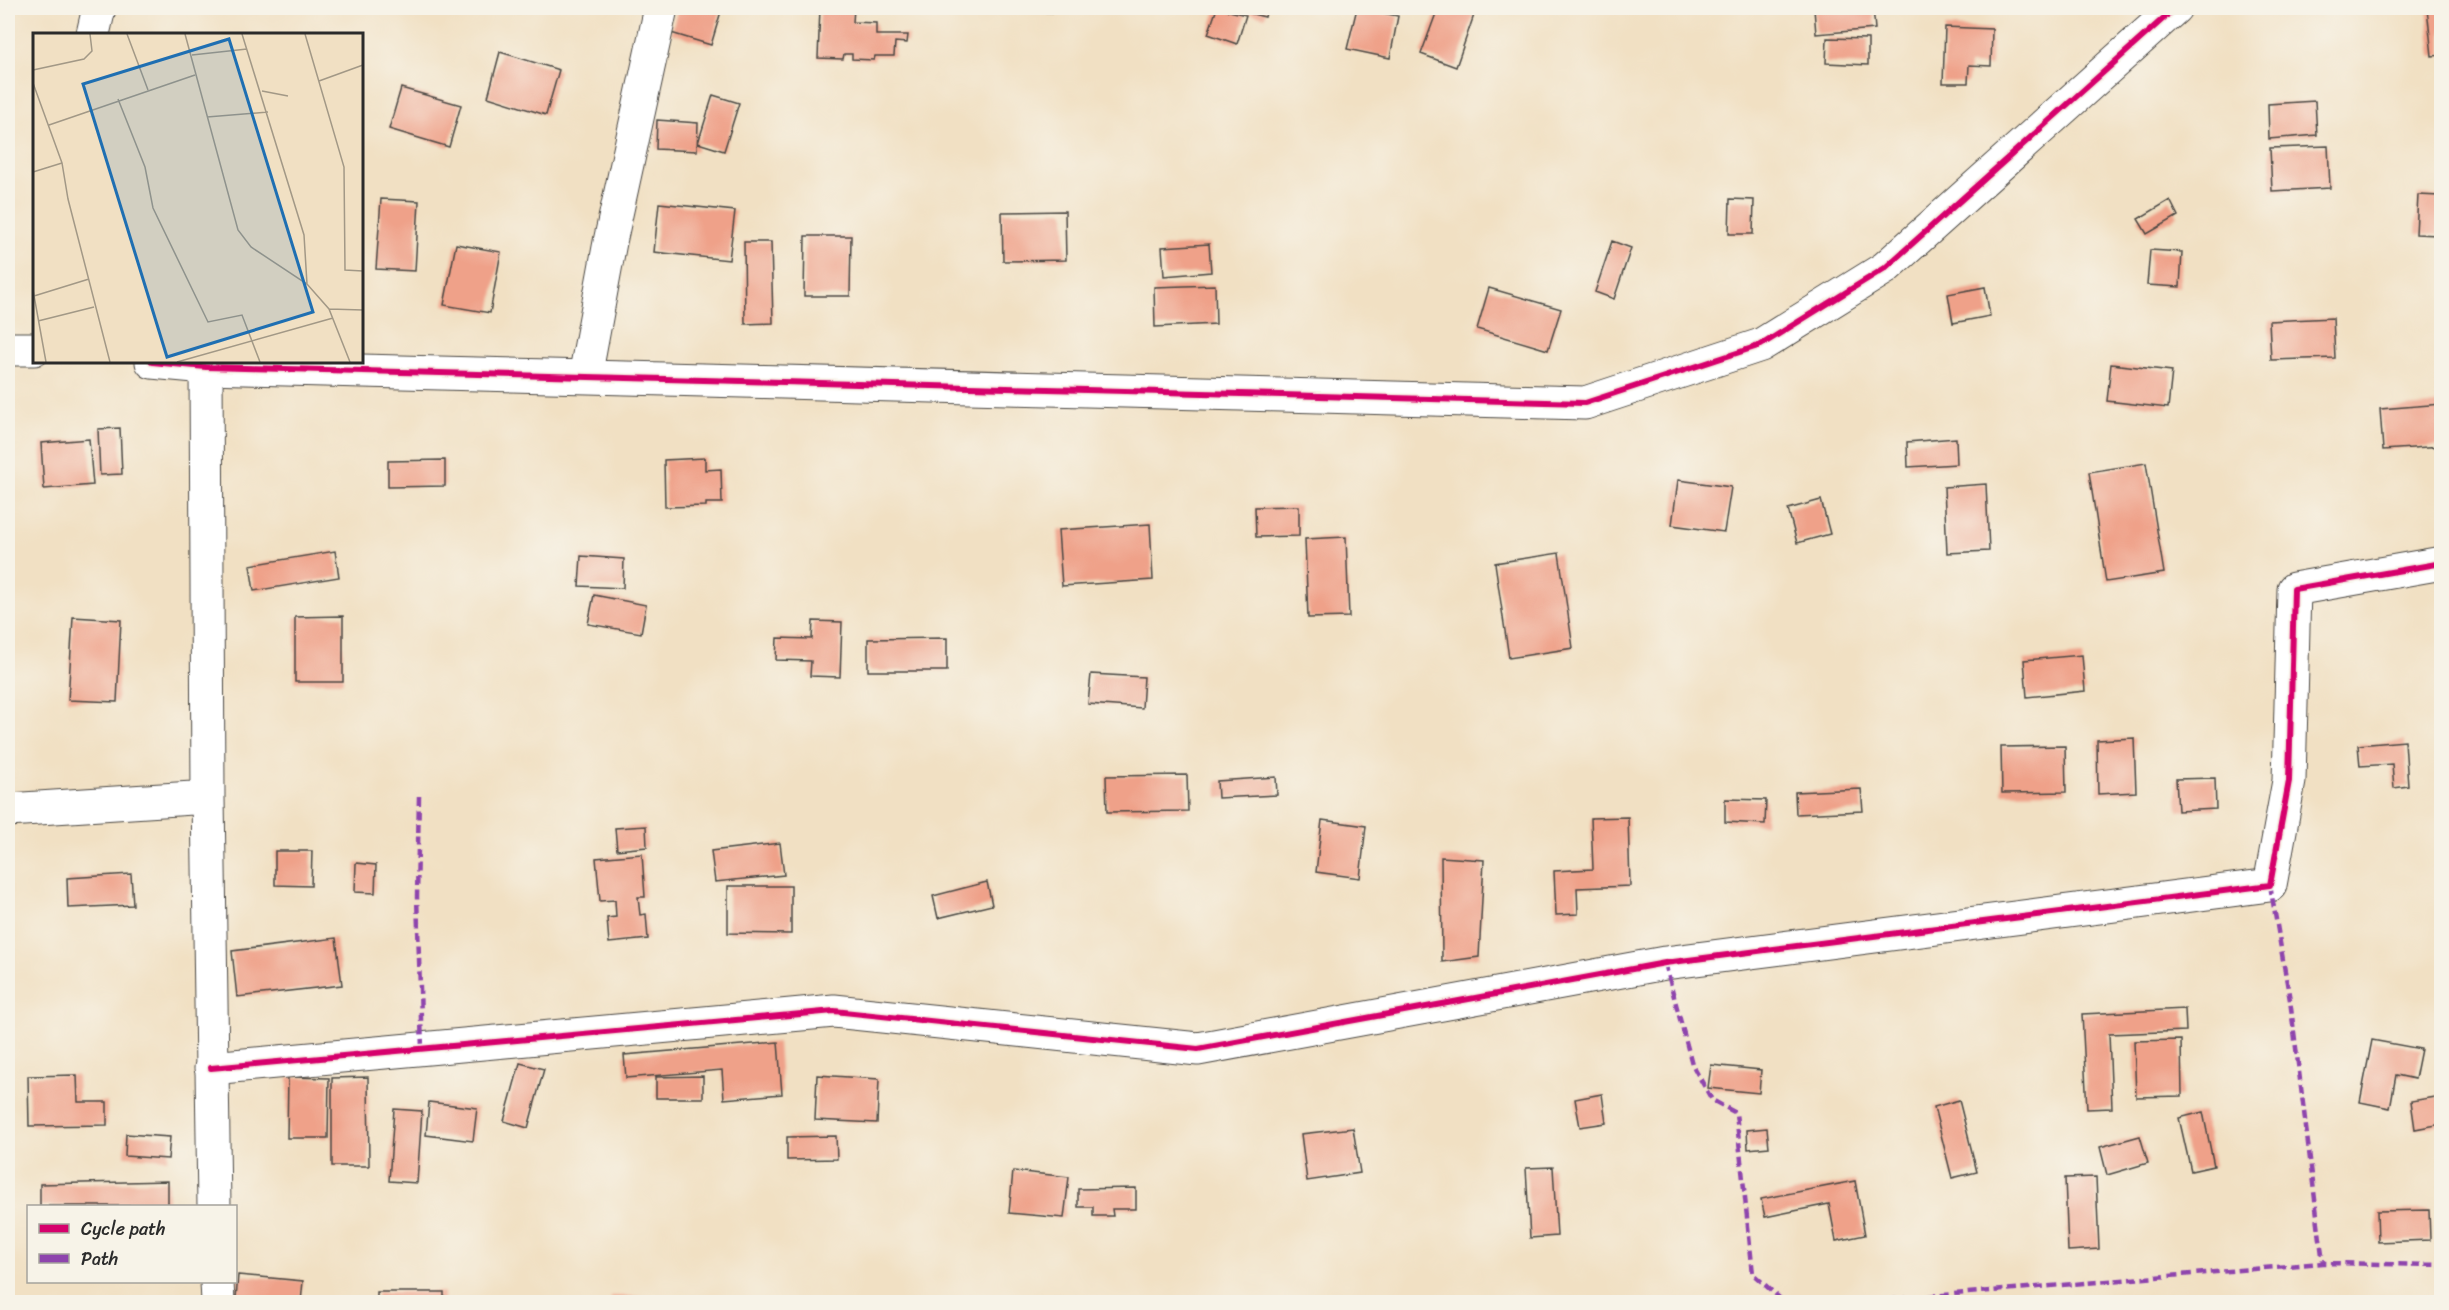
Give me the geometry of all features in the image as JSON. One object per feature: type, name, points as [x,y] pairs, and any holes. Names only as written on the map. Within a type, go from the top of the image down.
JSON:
[{"type":"street","points":[[93,33],[99,8]]},
{"type":"street","points":[[585,377],[610,242],[661,8]]},
{"type":"street","points":[[163,363],[206,367],[1585,403],[1761,345],[1885,268],[2175,8]]},
{"type":"street","points":[[8,349],[33,349]]},
{"type":"street","points":[[206,367],[208,797],[214,1205]]},
{"type":"street","points":[[211,1068],[834,1011],[1198,1049],[1665,963],[2270,885],[2289,781],[2294,589],[2442,563]]},
{"type":"street","points":[[8,810],[208,797]]},
{"type":"street","points":[[217,1283],[218,1302]]},
{"type":"building","points":[[678,8],[722,8],[711,45],[671,33]]},
{"type":"building","points":[[820,8],[854,8],[853,22],[876,23],[876,35],[908,35],[907,43],[895,42],[894,56],[875,56],[874,60],[852,59],[852,54],[844,54],[843,59],[818,58]]},
{"type":"building","points":[[1027,8],[1082,8],[1082,13],[1027,12]]},
{"type":"building","points":[[1217,8],[1246,15],[1237,44],[1208,34]]},
{"type":"building","points":[[1229,8],[1267,8],[1265,17]]},
{"type":"building","points":[[1357,8],[1398,16],[1390,58],[1347,49]]},
{"type":"building","points":[[1438,8],[1455,8],[1474,15],[1456,67],[1421,54]]},
{"type":"building","points":[[1873,8],[1875,29],[1816,34],[1814,9]]},
{"type":"building","points":[[2427,8],[2442,8],[2442,55],[2432,56]]},
{"type":"building","points":[[1945,27],[1992,29],[1991,66],[1969,65],[1968,83],[1943,83]]},
{"type":"building","points":[[1827,38],[1868,39],[1868,65],[1826,63]]},
{"type":"building","points":[[500,52],[559,70],[546,115],[488,97]]},
{"type":"building","points":[[401,88],[461,105],[449,147],[389,129]]},
{"type":"building","points":[[713,95],[739,103],[724,151],[698,143]]},
{"type":"building","points":[[2315,101],[2317,135],[2269,139],[2268,104]]},
{"type":"building","points":[[657,120],[698,123],[697,151],[656,149]]},
{"type":"building","points":[[2328,146],[2330,188],[2272,191],[2270,148]]},
{"type":"building","points":[[2418,195],[2440,196],[2438,235],[2416,234]]},
{"type":"building","points":[[381,199],[419,201],[415,271],[376,269]]},
{"type":"building","points":[[1730,199],[1754,200],[1753,234],[1729,234]]},
{"type":"building","points":[[2170,200],[2178,216],[2147,234],[2138,219]]},
{"type":"building","points":[[659,203],[735,211],[729,260],[654,252]]},
{"type":"building","points":[[1065,211],[1066,260],[1003,261],[1002,212]]},
{"type":"building","points":[[805,236],[851,236],[850,296],[804,296]]},
{"type":"building","points":[[1612,241],[1631,248],[1614,299],[1595,292]]},
{"type":"building","points":[[744,242],[771,242],[773,323],[745,324]]},
{"type":"building","points":[[456,244],[501,252],[490,313],[444,305]]},
{"type":"building","points":[[1209,244],[1211,272],[1164,276],[1162,247]]},
{"type":"building","points":[[2150,250],[2182,252],[2180,287],[2147,285]]},
{"type":"building","points":[[1215,285],[1216,324],[1155,327],[1154,287]]},
{"type":"building","points":[[1985,287],[1990,316],[1953,323],[1948,294]]},
{"type":"building","points":[[1489,288],[1561,309],[1548,350],[1477,329]]},
{"type":"building","points":[[2333,318],[2335,358],[2271,360],[2269,321]]},
{"type":"building","points":[[2111,364],[2172,371],[2168,408],[2107,401]]},
{"type":"building","points":[[2442,404],[2442,446],[2383,450],[2380,409]]},
{"type":"building","points":[[120,428],[122,474],[100,475],[98,429]]},
{"type":"building","points":[[1956,438],[1957,464],[1908,467],[1907,442]]},
{"type":"building","points":[[89,439],[93,485],[44,489],[41,443]]},
{"type":"building","points":[[705,458],[705,470],[721,469],[722,503],[706,503],[706,506],[665,507],[664,460]]},
{"type":"building","points":[[445,460],[445,486],[388,487],[388,461]]},
{"type":"building","points":[[2146,463],[2164,573],[2106,582],[2089,472]]},
{"type":"building","points":[[1678,480],[1731,487],[1724,532],[1672,525]]},
{"type":"building","points":[[1986,484],[1989,551],[1947,553],[1944,487]]},
{"type":"building","points":[[1821,500],[1830,534],[1797,543],[1788,509]]},
{"type":"building","points":[[1299,506],[1299,536],[1256,537],[1255,507]]},
{"type":"building","points":[[1150,524],[1153,580],[1062,586],[1058,530]]},
{"type":"building","points":[[1346,537],[1349,617],[1308,618],[1305,539]]},
{"type":"building","points":[[335,551],[339,577],[254,591],[250,565]]},
{"type":"building","points":[[1559,553],[1573,648],[1509,658],[1495,563]]},
{"type":"building","points":[[581,556],[624,559],[623,588],[579,586]]},
{"type":"building","points":[[594,595],[646,605],[641,633],[588,624]]},
{"type":"building","points":[[343,616],[343,682],[295,682],[295,617]]},
{"type":"building","points":[[73,617],[121,620],[117,702],[68,700]]},
{"type":"building","points":[[813,621],[842,622],[840,677],[810,676],[811,661],[776,660],[777,638],[812,639]]},
{"type":"building","points":[[947,638],[947,671],[868,671],[868,639]]},
{"type":"building","points":[[2082,655],[2085,691],[2027,697],[2024,660]]},
{"type":"building","points":[[1091,674],[1144,677],[1142,708],[1088,704]]},
{"type":"building","points":[[2134,738],[2136,792],[2098,794],[2097,740]]},
{"type":"building","points":[[2405,741],[2408,786],[2394,788],[2392,764],[2360,766],[2358,745]]},
{"type":"building","points":[[2065,746],[2066,792],[2002,793],[2001,747]]},
{"type":"building","points":[[1187,775],[1188,811],[1107,812],[1106,776]]},
{"type":"building","points":[[1276,777],[1277,795],[1218,798],[1217,781]]},
{"type":"building","points":[[2215,778],[2216,809],[2178,811],[2176,779]]},
{"type":"building","points":[[1861,789],[1863,811],[1796,814],[1795,792]]},
{"type":"building","points":[[1725,799],[1766,800],[1765,824],[1725,822]]},
{"type":"building","points":[[1628,817],[1630,886],[1577,888],[1578,914],[1556,915],[1554,871],[1593,869],[1591,818]]},
{"type":"building","points":[[1322,820],[1366,826],[1360,878],[1316,872]]},
{"type":"building","points":[[646,826],[647,847],[617,850],[615,828]]},
{"type":"building","points":[[780,843],[784,875],[715,882],[711,851]]},
{"type":"building","points":[[275,851],[312,851],[311,886],[275,885]]},
{"type":"building","points":[[642,854],[645,897],[638,897],[640,915],[646,914],[648,939],[609,943],[607,918],[616,917],[615,900],[600,901],[596,858]]},
{"type":"building","points":[[1441,857],[1484,860],[1479,957],[1442,962]]},
{"type":"building","points":[[356,863],[376,865],[375,893],[355,892]]},
{"type":"building","points":[[131,874],[133,905],[68,908],[67,878]]},
{"type":"building","points":[[987,882],[992,905],[938,918],[933,896]]},
{"type":"building","points":[[728,886],[791,886],[791,934],[728,933]]},
{"type":"building","points":[[336,938],[342,985],[237,997],[232,951]]},
{"type":"building","points":[[2185,1009],[2186,1031],[2109,1034],[2112,1108],[2087,1109],[2082,1014]]},
{"type":"building","points":[[2181,1040],[2182,1096],[2136,1097],[2134,1041]]},
{"type":"building","points":[[2372,1040],[2421,1049],[2415,1079],[2396,1075],[2390,1108],[2360,1102]]},
{"type":"building","points":[[778,1042],[782,1094],[724,1099],[722,1070],[626,1078],[624,1055]]},
{"type":"building","points":[[520,1063],[544,1069],[528,1128],[504,1121]]},
{"type":"building","points":[[1711,1065],[1761,1070],[1759,1093],[1708,1088]]},
{"type":"building","points":[[77,1075],[78,1102],[107,1102],[107,1125],[29,1126],[28,1076]]},
{"type":"building","points":[[817,1075],[879,1079],[877,1123],[815,1120]]},
{"type":"building","points":[[703,1076],[703,1098],[656,1098],[656,1077]]},
{"type":"building","points":[[288,1077],[329,1078],[328,1138],[287,1138]]},
{"type":"building","points":[[368,1077],[369,1166],[332,1166],[332,1078]]},
{"type":"building","points":[[1602,1094],[1606,1123],[1580,1127],[1575,1099]]},
{"type":"building","points":[[2442,1096],[2442,1124],[2415,1129],[2411,1101]]},
{"type":"building","points":[[1959,1100],[1977,1172],[1952,1178],[1934,1107]]},
{"type":"building","points":[[429,1102],[477,1108],[473,1141],[426,1135]]},
{"type":"building","points":[[394,1109],[422,1111],[417,1183],[389,1181]]},
{"type":"building","points":[[2203,1112],[2214,1166],[2191,1171],[2179,1118]]},
{"type":"building","points":[[1353,1128],[1360,1173],[1307,1181],[1301,1134]]},
{"type":"building","points":[[1767,1128],[1769,1147],[1748,1149],[1747,1130]]},
{"type":"building","points":[[126,1134],[170,1137],[168,1159],[125,1156]]},
{"type":"building","points":[[836,1136],[837,1159],[787,1160],[787,1137]]},
{"type":"building","points":[[2140,1136],[2148,1163],[2107,1175],[2100,1147]]},
{"type":"building","points":[[1553,1167],[1557,1236],[1530,1238],[1526,1168]]},
{"type":"building","points":[[1013,1171],[1069,1177],[1064,1218],[1009,1213]]},
{"type":"building","points":[[2096,1177],[2099,1249],[2068,1251],[2065,1178]]},
{"type":"building","points":[[168,1181],[168,1205],[40,1205],[40,1184]]},
{"type":"building","points":[[1855,1181],[1865,1235],[1836,1241],[1829,1204],[1765,1217],[1761,1199]]},
{"type":"building","points":[[1136,1188],[1136,1209],[1112,1209],[1113,1216],[1093,1216],[1093,1207],[1078,1207],[1078,1189]]},
{"type":"building","points":[[2429,1210],[2430,1240],[2378,1242],[2377,1211]]},
{"type":"building","points":[[238,1275],[303,1281],[301,1302],[236,1298]]},
{"type":"building","points":[[377,1292],[444,1292],[444,1302],[377,1302]]},
{"type":"building","points":[[611,1296],[668,1297],[668,1302],[611,1302]]},
{"type":"marked path","points":[[419,796],[417,897],[422,1049]]},
{"type":"marked path","points":[[2270,885],[2290,1000],[2323,1263]]},
{"type":"marked path","points":[[1665,963],[1692,1064],[1712,1100],[1736,1113],[1753,1274],[1784,1302]]},
{"type":"marked path","points":[[1860,1302],[2323,1263],[2442,1265]]},
{"type":"cycle path","points":[[163,363],[206,367],[1585,403],[1761,345],[1885,268],[2175,8]]},
{"type":"cycle path","points":[[211,1068],[834,1011],[1198,1049],[1665,963],[2270,885],[2289,781],[2294,589],[2442,563]]}]
